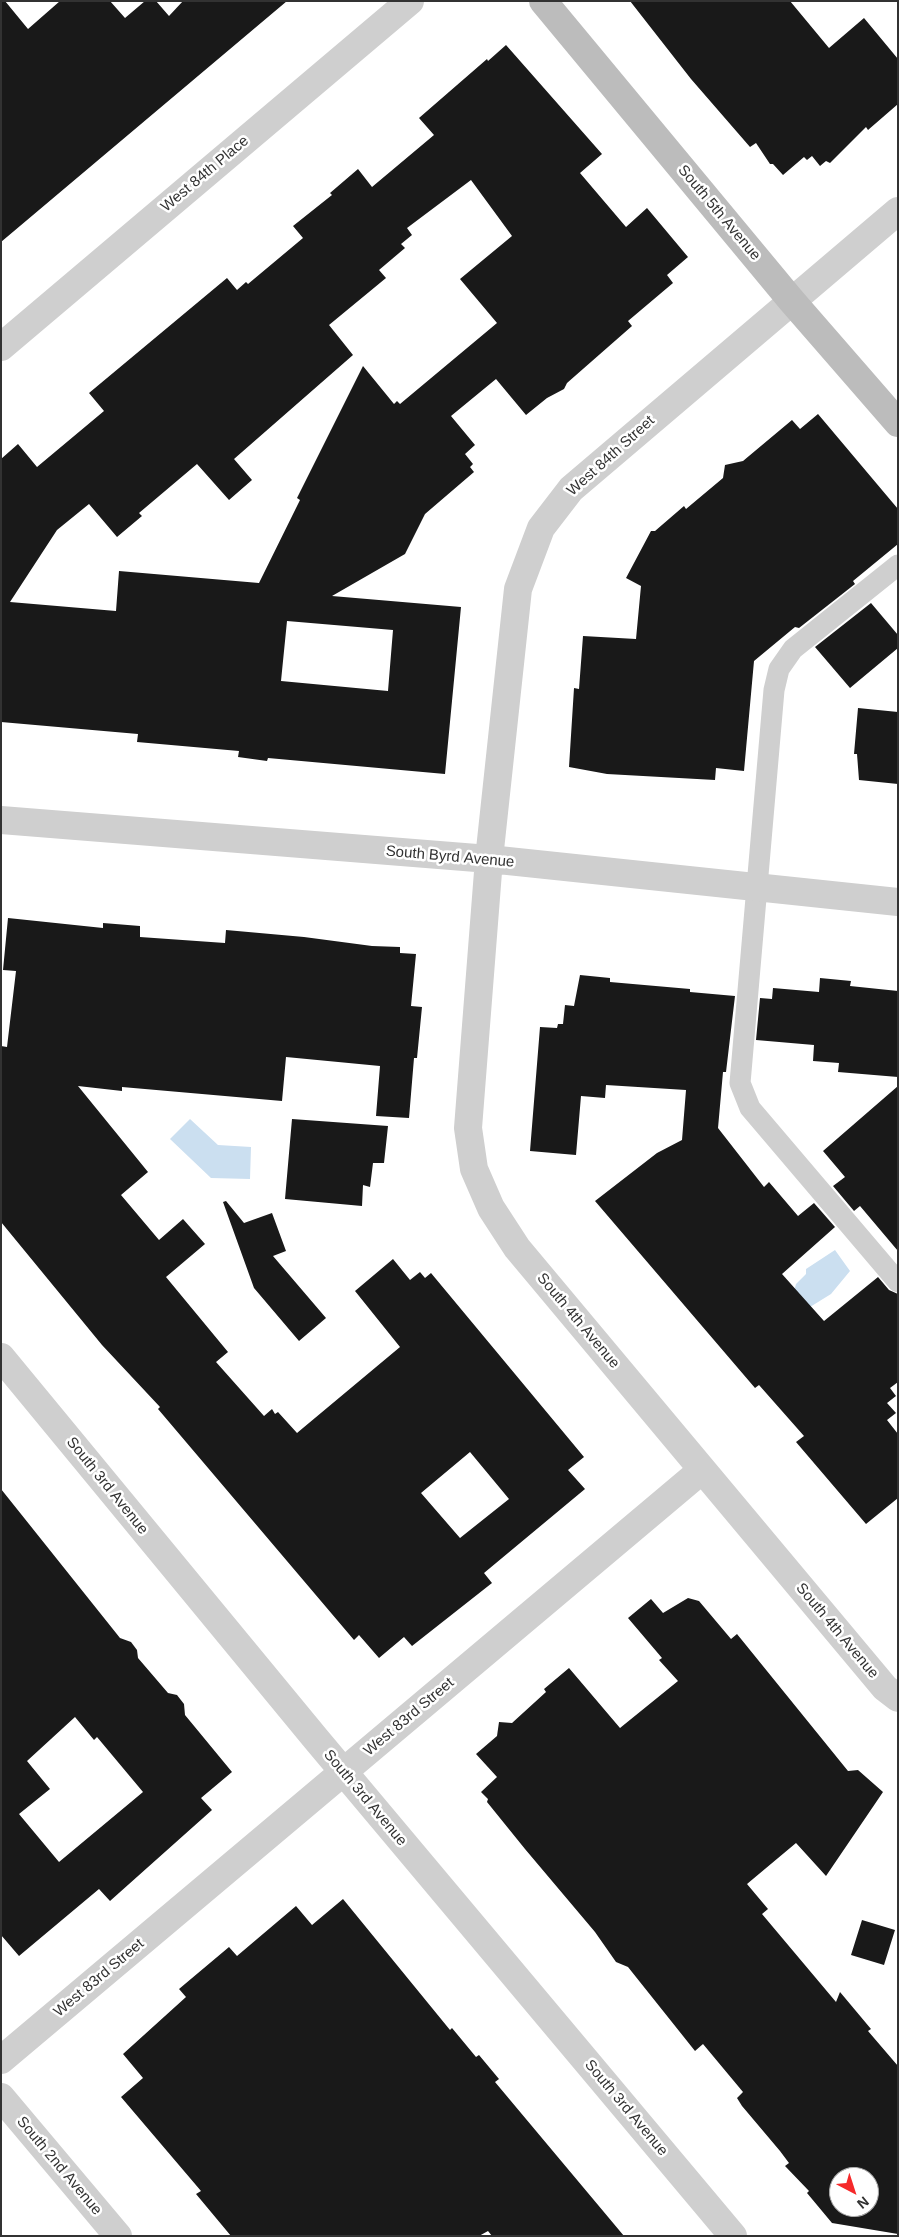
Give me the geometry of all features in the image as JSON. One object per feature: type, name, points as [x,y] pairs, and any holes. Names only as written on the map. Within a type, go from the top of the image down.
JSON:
[{"type":"street","name":"West 84th Place","points":[[1,347],[410,1]]},
{"type":"street","name":"South 5th Avenue","points":[[543,1],[791,300],[898,423]]},
{"type":"street","name":"West 84th Street","points":[[489,860],[518,589],[541,528],[571,489],[898,211]]},
{"type":"street","name":"South Byrd Avenue","points":[[1,820],[489,860],[898,902]]},
{"type":"street","name":"South 4th Avenue","points":[[489,860],[468,1128],[474,1169],[492,1208],[517,1248],[885,1688],[898,1698]]},
{"type":"street","name":"South 3rd Avenue","points":[[1,1357],[343,1772],[733,2236]]},
{"type":"street","name":"West 83rd Street","points":[[1,2060],[702,1470]]},
{"type":"street","name":"South 2nd Avenue","points":[[1,2097],[118,2236]]},
{"type":"lane","points":[[898,565],[793,649],[779,669],[774,690],[740,1083],[750,1108],[898,1282]]},
{"type":"water","points":[[190,1119],[218,1145],[251,1147],[250,1179],[211,1178],[170,1139]]},
{"type":"water","points":[[835,1250],[850,1271],[831,1294],[810,1307],[792,1299],[796,1284],[806,1274],[806,1269]]},
{"type":"building","points":[[1,1],[5,1],[28,29],[60,1],[110,1],[125,18],[145,1],[156,1],[169,16],[183,1],[287,1],[1,242]]},
{"type":"building","points":[[630,1],[790,1],[829,48],[864,18],[898,59],[898,104],[868,130],[866,127],[830,163],[826,161],[820,166],[812,156],[807,160],[804,157],[783,175],[773,164],[770,164],[756,143],[750,147],[691,79]]},
{"type":"building","points":[[506,45],[602,154],[580,173],[626,227],[647,208],[688,257],[667,275],[673,283],[628,321],[632,326],[567,383],[564,389],[547,398],[526,415],[496,379],[451,416],[475,445],[465,454],[473,464],[470,467],[474,472],[425,514],[405,554],[332,596],[461,607],[445,774],[268,758],[267,761],[238,757],[239,751],[137,742],[138,734],[1,722],[1,459],[18,444],[37,467],[104,411],[89,393],[227,278],[237,290],[246,282],[248,284],[303,238],[293,226],[332,195],[330,193],[358,169],[372,187],[434,135],[419,118],[487,59],[488,61]],"holes":[[[471,180],[512,236],[460,279],[497,323],[400,404],[397,401],[394,404],[363,366],[297,498],[300,500],[259,583],[119,571],[116,611],[10,602],[57,530],[89,504],[117,537],[142,516],[139,513],[197,464],[229,500],[252,480],[234,459],[353,355],[329,325],[386,278],[379,270],[405,248],[401,244],[412,235],[407,228]],[[287,621],[393,630],[388,691],[281,681]]]},
{"type":"building","points":[[818,414],[898,509],[898,544],[853,581],[855,584],[799,628],[795,627],[754,661],[744,771],[716,768],[715,780],[607,774],[569,767],[574,688],[579,689],[583,636],[636,639],[641,586],[626,578],[651,531],[655,531],[684,506],[686,509],[723,478],[725,465],[743,461],[792,420],[800,429]]},
{"type":"building","points":[[871,603],[898,635],[898,648],[850,688],[815,647]]},
{"type":"building","points":[[858,708],[898,712],[898,784],[859,780],[857,754],[854,754]]},
{"type":"building","points":[[8,918],[103,928],[103,923],[140,926],[140,937],[225,943],[226,930],[304,937],[372,946],[400,947],[400,953],[416,954],[411,1006],[422,1007],[417,1058],[414,1058],[409,1118],[376,1116],[380,1066],[286,1057],[282,1101],[122,1087],[122,1091],[78,1086],[148,1172],[121,1195],[159,1240],[183,1219],[205,1244],[166,1277],[228,1352],[216,1362],[264,1416],[272,1409],[275,1414],[278,1412],[297,1433],[400,1347],[355,1291],[393,1259],[410,1280],[420,1272],[425,1278],[431,1273],[584,1457],[568,1470],[585,1489],[484,1573],[492,1583],[412,1646],[404,1637],[379,1658],[359,1635],[354,1640],[158,1409],[160,1407],[102,1345],[1,1222],[1,1046],[7,1047],[16,971],[3,970]],"holes":[[[470,1452],[509,1499],[460,1538],[421,1493]]]},
{"type":"building","points":[[580,975],[610,978],[610,982],[690,989],[690,992],[735,996],[726,1072],[723,1072],[718,1128],[764,1187],[769,1182],[798,1216],[814,1203],[835,1227],[782,1274],[824,1321],[878,1277],[889,1290],[898,1294],[898,1382],[890,1388],[896,1396],[887,1403],[896,1413],[887,1420],[898,1434],[898,1498],[866,1524],[796,1442],[804,1436],[759,1385],[755,1388],[595,1201],[657,1153],[682,1140],[686,1090],[606,1085],[605,1098],[581,1096],[576,1155],[530,1151],[540,1027],[557,1028],[558,1024],[563,1024],[565,1005],[574,1006]]},
{"type":"building","points":[[820,978],[851,981],[850,986],[898,991],[898,1077],[838,1072],[839,1063],[813,1061],[814,1045],[756,1040],[760,998],[772,999],[773,988],[819,992]]},
{"type":"building","points":[[898,1086],[898,1251],[860,1206],[854,1211],[833,1186],[845,1177],[823,1151]]},
{"type":"building","points":[[292,1119],[388,1126],[384,1163],[373,1163],[370,1187],[363,1185],[362,1206],[285,1199]]},
{"type":"building","points":[[226,1201],[244,1223],[272,1213],[286,1251],[273,1256],[326,1318],[299,1341],[254,1288],[223,1202]]},
{"type":"building","points":[[1,1489],[120,1638],[131,1642],[137,1650],[138,1658],[168,1693],[177,1695],[184,1704],[185,1715],[232,1772],[201,1798],[212,1810],[110,1901],[99,1889],[19,1956],[1,1935]],"holes":[[[75,1717],[94,1740],[97,1737],[143,1792],[59,1862],[19,1814],[50,1789],[27,1761]]]},
{"type":"building","points":[[688,1598],[699,1601],[731,1639],[737,1634],[848,1771],[858,1770],[883,1792],[826,1876],[796,1843],[747,1884],[768,1909],[762,1914],[836,2002],[840,1992],[871,2029],[868,2031],[898,2066],[898,2234],[832,2223],[807,2193],[809,2191],[785,2166],[789,2163],[780,2151],[742,2106],[737,2098],[743,2092],[703,2044],[695,2051],[628,1967],[616,1962],[595,1932],[525,1849],[481,1792],[497,1777],[476,1754],[497,1736],[499,1722],[512,1723],[546,1692],[544,1689],[569,1668],[620,1728],[678,1681],[659,1660],[662,1658],[628,1618],[651,1599],[663,1613]]},
{"type":"building","points":[[343,1899],[450,2030],[452,2028],[476,2057],[479,2055],[499,2079],[495,2082],[624,2236],[492,2236],[488,2231],[479,2236],[231,2236],[196,2194],[201,2191],[121,2097],[143,2078],[123,2054],[186,1997],[179,1989],[229,1947],[237,1956],[296,1906],[312,1925]]},
{"type":"building","points":[[862,1920],[895,1930],[884,1965],[851,1955]]}]
